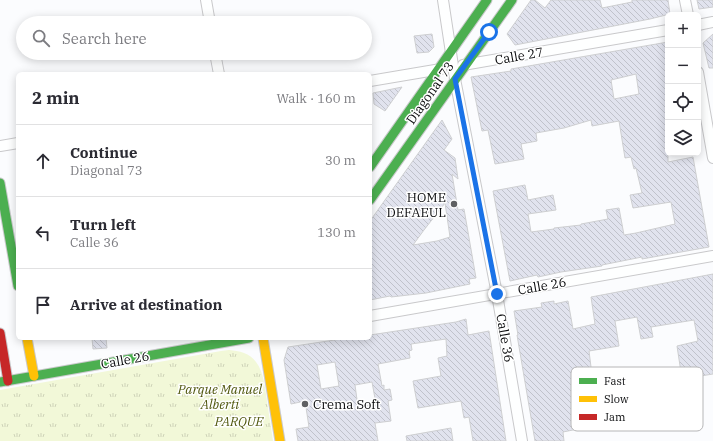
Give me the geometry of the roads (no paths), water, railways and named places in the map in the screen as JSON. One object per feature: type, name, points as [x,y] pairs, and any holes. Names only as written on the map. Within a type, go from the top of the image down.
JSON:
[{"type":"main road","name":"Diagonal 73","points":[[372,164],[487,0]]},
{"type":"main road","name":"Diagonal 73","points":[[372,197],[512,0]]},
{"type":"main road","points":[[0,183],[16,275]]},
{"type":"main road","points":[[0,333],[4,381]]},
{"type":"main road","points":[[27,340],[34,376]]},
{"type":"main road","name":"Calle 26","points":[[4,381],[238,340]]},
{"type":"main road","points":[[264,340],[280,441]]},
{"type":"main road","points":[[266,349],[272,340]]},
{"type":"street","points":[[206,0],[209,16]]},
{"type":"street","name":"Calle 36","points":[[443,0],[455,79],[497,294],[522,441]]},
{"type":"street","points":[[685,0],[687,12]]},
{"type":"street","points":[[701,24],[713,22]]},
{"type":"street","name":"Calle 27","points":[[372,81],[665,31]]},
{"type":"street","points":[[216,60],[219,72]]},
{"type":"street","points":[[700,84],[713,158]]},
{"type":"street","points":[[0,146],[16,143]]},
{"type":"street","name":"Calle 26","points":[[372,316],[713,256]]},
{"type":"place","name":"HOME DEFAEUL","points":[[454,204]]},
{"type":"place","name":"Crema Soft","points":[[305,404]]},
{"type":"park label","name":"Parque Manuel Alberti","points":[[220,396]]},
{"type":"park label","name":"PARQUE","points":[[239,421]]}]
